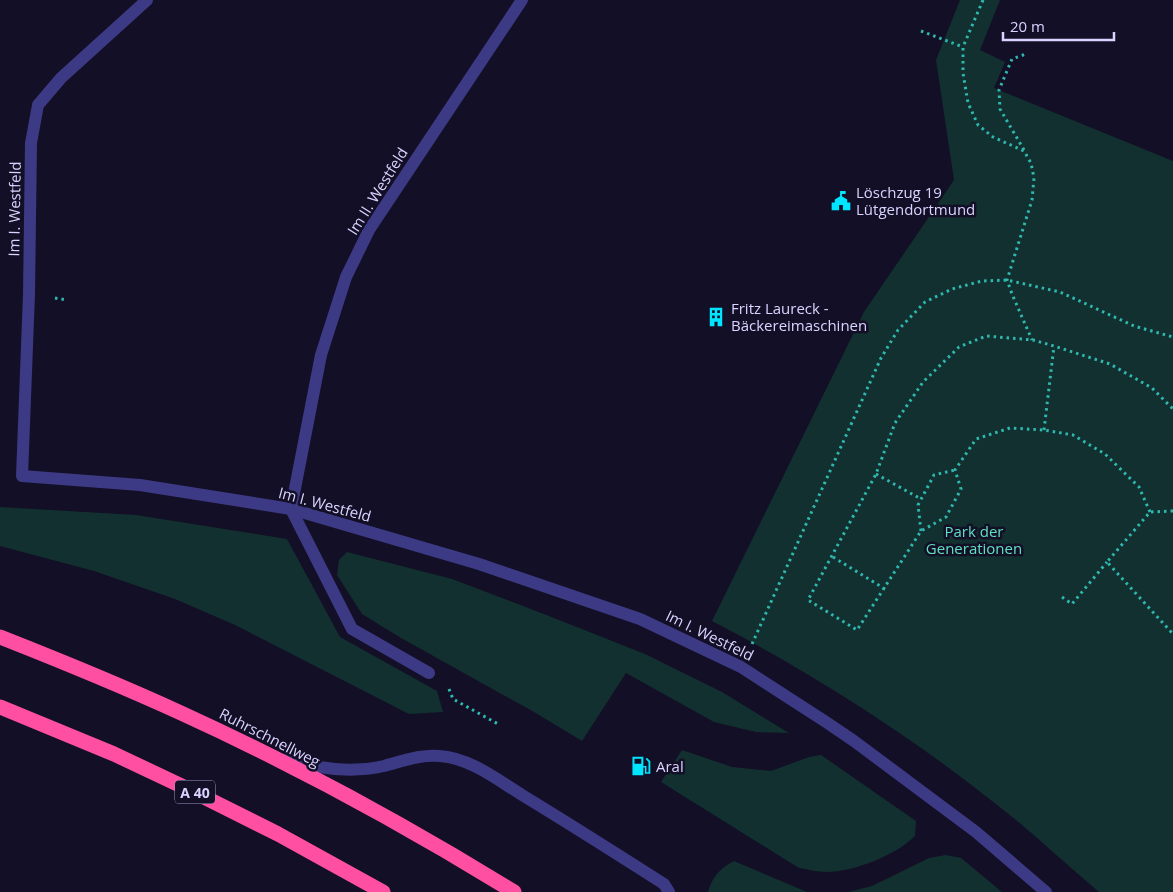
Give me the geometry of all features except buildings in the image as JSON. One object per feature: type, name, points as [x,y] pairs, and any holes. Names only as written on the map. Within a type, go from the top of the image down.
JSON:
[{"type":"highway","name":"Ruhrschnellweg","points":[[0,637],[134,692],[236,739],[403,826],[514,892]]},
{"type":"highway","name":"A 40","points":[[0,707],[114,754],[179,785],[278,834],[383,892]]},
{"type":"street","name":"Im I. Westfeld","points":[[147,0],[61,78],[38,105],[31,143],[29,294],[22,476],[140,485],[291,509],[479,564],[640,619],[740,667],[854,741],[976,832],[1046,892]]},
{"type":"street","name":"Im II. Westfeld","points":[[291,509],[322,355],[346,277],[369,230],[522,0]]},
{"type":"street","points":[[291,509],[352,629],[429,673]]},
{"type":"street","points":[[236,739],[299,763],[329,768],[352,770],[383,766],[418,756],[441,756],[466,762],[535,802],[664,884],[669,892]]},
{"type":"path","points":[[983,0],[963,47],[963,73],[968,103],[978,125],[993,137],[1024,151]]},
{"type":"path","points":[[921,32],[963,47]]},
{"type":"path","points":[[1026,54],[1012,59],[999,90],[1000,109],[1031,163],[1034,178],[1032,200],[1007,280],[1032,340]]},
{"type":"path","points":[[1024,227],[1030,229]]},
{"type":"path","points":[[740,667],[881,358],[898,330],[926,302],[952,289],[982,281],[1007,280],[1060,292],[1134,326],[1173,337]]},
{"type":"path","points":[[955,470],[961,489],[946,517],[921,531],[857,630],[808,600],[876,474],[895,423],[923,382],[959,347],[986,336],[1032,340],[1054,346],[1110,364],[1152,388],[1173,409]]},
{"type":"path","points":[[1044,430],[1054,346]]},
{"type":"path","points":[[921,531],[918,505],[934,476],[955,470],[976,439],[1010,428],[1044,430],[1073,435],[1105,454],[1139,487],[1150,512]]},
{"type":"path","points":[[876,474],[921,499]]},
{"type":"path","points":[[1062,597],[1072,604],[1150,512],[1173,511]]},
{"type":"path","points":[[832,557],[884,589]]},
{"type":"path","points":[[1107,562],[1173,634]]},
{"type":"path","points":[[429,673],[446,683],[453,698],[498,724]]},
{"type":"green space","name":"Park der Generationen","points":[[960,0],[1000,0],[980,50],[1005,62],[994,88],[1173,161],[1173,892],[1099,892],[1006,812],[891,727],[821,682],[712,621],[864,312],[954,180],[936,60]]},
{"type":"green space","points":[[0,507],[136,515],[287,539],[340,637],[437,691],[443,712],[409,714],[235,625],[175,599],[94,571],[0,546]]},
{"type":"green space","points":[[347,552],[452,579],[645,654],[722,692],[789,733],[756,732],[714,722],[626,673],[582,741],[362,614],[337,575],[339,560]]},
{"type":"green space","points":[[682,750],[732,767],[771,771],[809,757],[821,755],[916,821],[915,836],[897,850],[861,866],[826,872],[799,868],[661,782]]},
{"type":"green space","points":[[946,855],[961,858],[1002,892],[848,892],[872,886],[929,858]]},
{"type":"green space","points":[[734,861],[807,892],[708,892],[717,874]]},
{"type":"place","name":"Löschzug 19 Lütgendortmund","points":[[841,201]]},
{"type":"place","name":"Fritz Laureck - Bäckereimaschinen","points":[[716,317]]},
{"type":"place","name":"Aral","points":[[641,766]]}]
